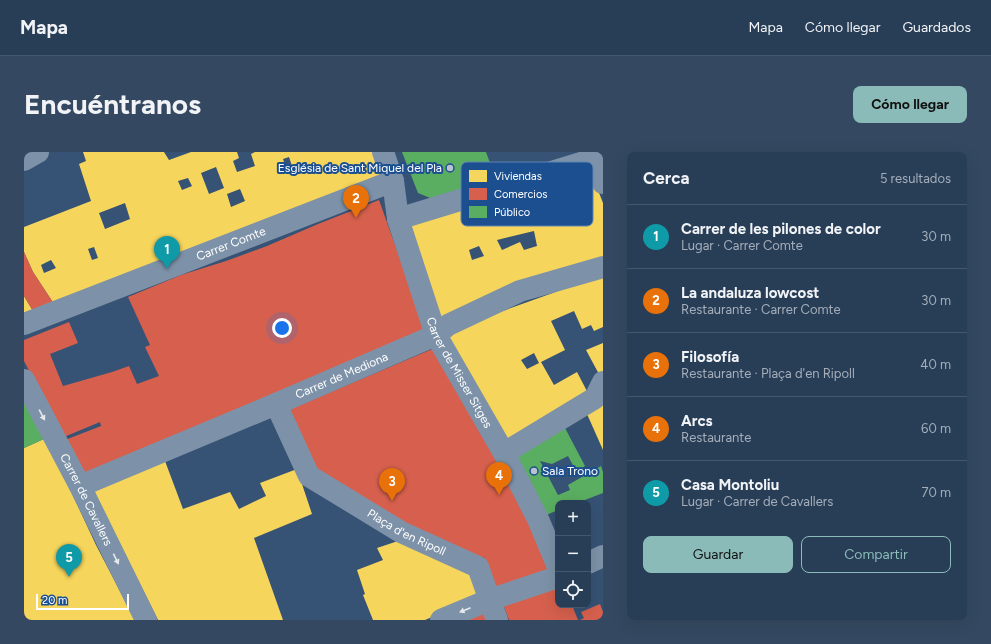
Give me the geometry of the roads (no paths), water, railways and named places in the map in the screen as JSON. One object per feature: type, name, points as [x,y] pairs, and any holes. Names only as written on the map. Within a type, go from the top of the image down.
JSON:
[{"type":"street","points":[[24,160],[38,152]]},
{"type":"street","name":"Carrer de Misser Sitges","points":[[383,152],[393,181],[398,219],[436,335],[504,453],[538,519],[555,572]]},
{"type":"street","points":[[574,162],[593,156],[603,183]]},
{"type":"street","name":"Carrer Comte","points":[[24,324],[393,181]]},
{"type":"street","points":[[398,219],[461,199]]},
{"type":"street","name":"Carrer de Mediona","points":[[80,486],[436,335],[448,325],[520,291],[603,266]]},
{"type":"street","name":"Carrer de Cavallers","points":[[24,380],[80,486],[146,620]]},
{"type":"street","points":[[504,453],[595,398],[603,382]]},
{"type":"street","name":"Plaça d'en Ripoll","points":[[276,404],[308,476],[400,532],[478,567],[497,620]]},
{"type":"street","points":[[591,562],[603,556]]},
{"type":"street","points":[[442,620],[555,574]]},
{"type":"place","name":"Església de Sant Miquel del Pla","points":[[450,168]]},
{"type":"place","name":"La andaluza lowcost","points":[[356,218]]},
{"type":"place","name":"Carrer de les pilones de color","points":[[167,269]]},
{"type":"place","name":"Sala Trono","points":[[534,471]]},
{"type":"place","name":"Arcs","points":[[499,495]]},
{"type":"place","name":"Filosofía","points":[[392,501]]},
{"type":"place","name":"Casa Montoliu","points":[[69,577]]}]
